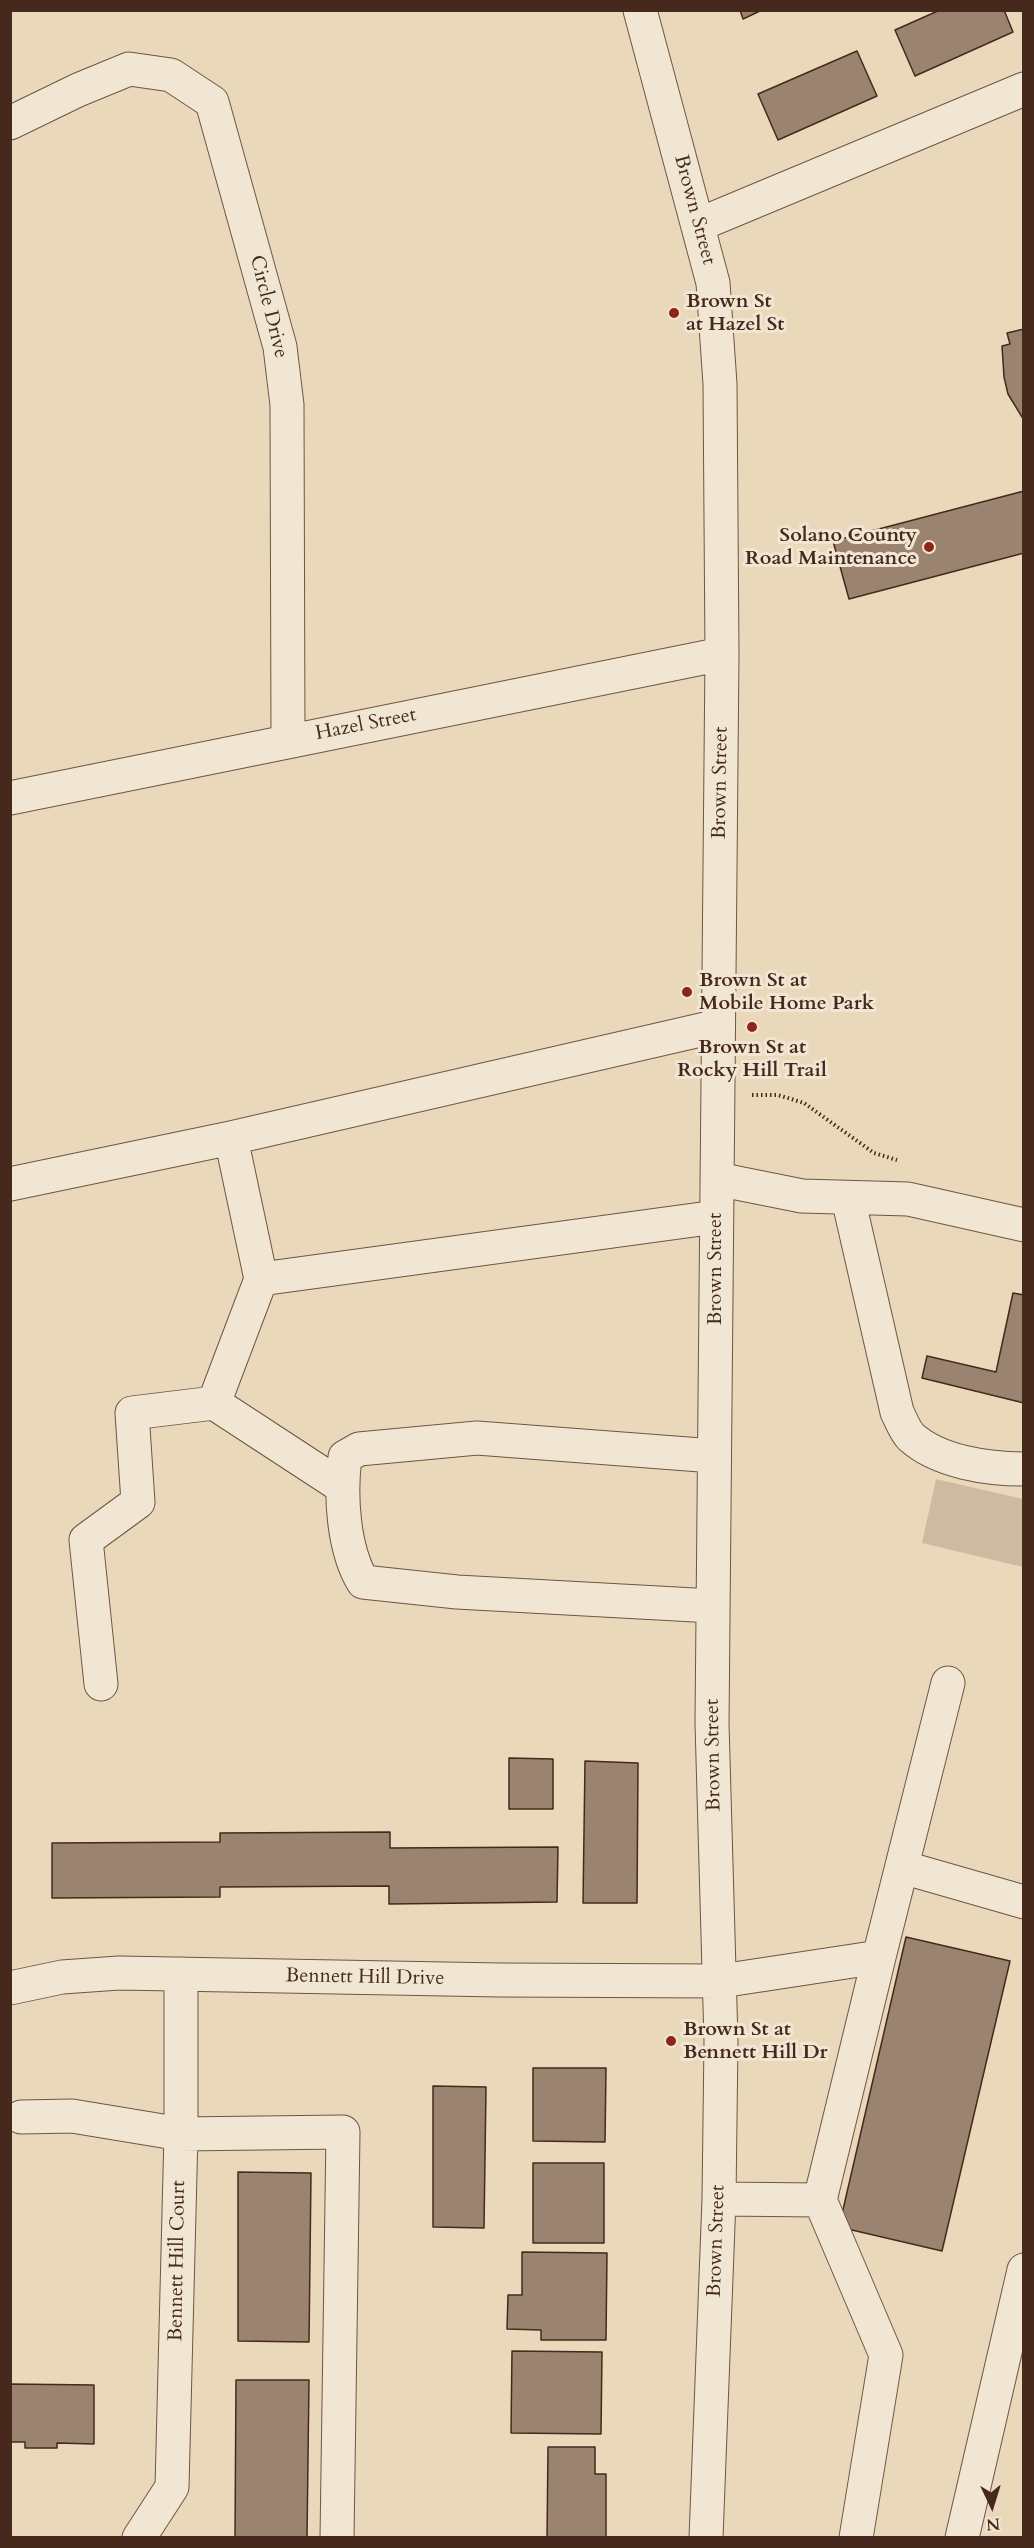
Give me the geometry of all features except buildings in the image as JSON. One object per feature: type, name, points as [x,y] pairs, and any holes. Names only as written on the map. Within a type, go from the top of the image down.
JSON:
[{"type":"street","name":"Brown Street","points":[[640,10],[713,283],[720,384],[722,654],[712,1723],[721,1982],[719,2199],[706,2538]]},
{"type":"street","name":"Circle Drive","points":[[10,123],[78,90],[129,69],[171,75],[212,102],[280,347],[287,405],[288,740]]},
{"type":"street","points":[[698,225],[1023,89]]},
{"type":"street","name":"Hazel Street","points":[[10,798],[722,654]]},
{"type":"street","points":[[10,1184],[231,1138],[718,1026]]},
{"type":"street","points":[[214,1403],[261,1279],[231,1138]]},
{"type":"street","points":[[717,1179],[802,1196],[908,1199],[1023,1225]]},
{"type":"street","points":[[848,1197],[897,1412],[909,1436],[936,1454],[1004,1469],[1023,1469]]},
{"type":"street","points":[[261,1279],[716,1217]]},
{"type":"street","points":[[100,1684],[86,1540],[138,1502],[132,1413],[214,1403],[341,1486]]},
{"type":"street","points":[[713,1606],[457,1592],[363,1582],[352,1564],[341,1486],[345,1457],[359,1449],[477,1438],[714,1456]]},
{"type":"street","points":[[856,2538],[886,2355],[820,2200],[948,1683]]},
{"type":"street","points":[[902,1867],[1023,1902]]},
{"type":"street","name":"Bennett Hill Drive","points":[[10,1988],[62,1977],[108,1974],[721,1982],[879,1957]]},
{"type":"street","name":"Bennett Hill Court","points":[[140,2538],[172,2487],[181,2134],[181,1974]]},
{"type":"street","points":[[21,2117],[72,2116],[181,2134],[343,2132],[337,2538]]},
{"type":"street","points":[[719,2199],[820,2200]]},
{"type":"street","points":[[962,2538],[1023,2270]]},
{"type":"path","points":[[718,1094],[778,1095],[804,1103],[874,1153],[903,1162]]},
{"type":"shaded area","points":[[936,1479],[1023,1499],[1023,1567],[922,1543]]},
{"type":"place","name":"Brown St at Hazel St","points":[[674,313]]},
{"type":"place","name":"Solano County Road Maintenance","points":[[929,547]]},
{"type":"place","name":"Brown St at Mobile Home Park","points":[[687,992]]},
{"type":"place","name":"Brown St at Rocky Hill Trail","points":[[752,1027]]},
{"type":"place","name":"Brown St at Bennett Hill Dr","points":[[671,2041]]}]
